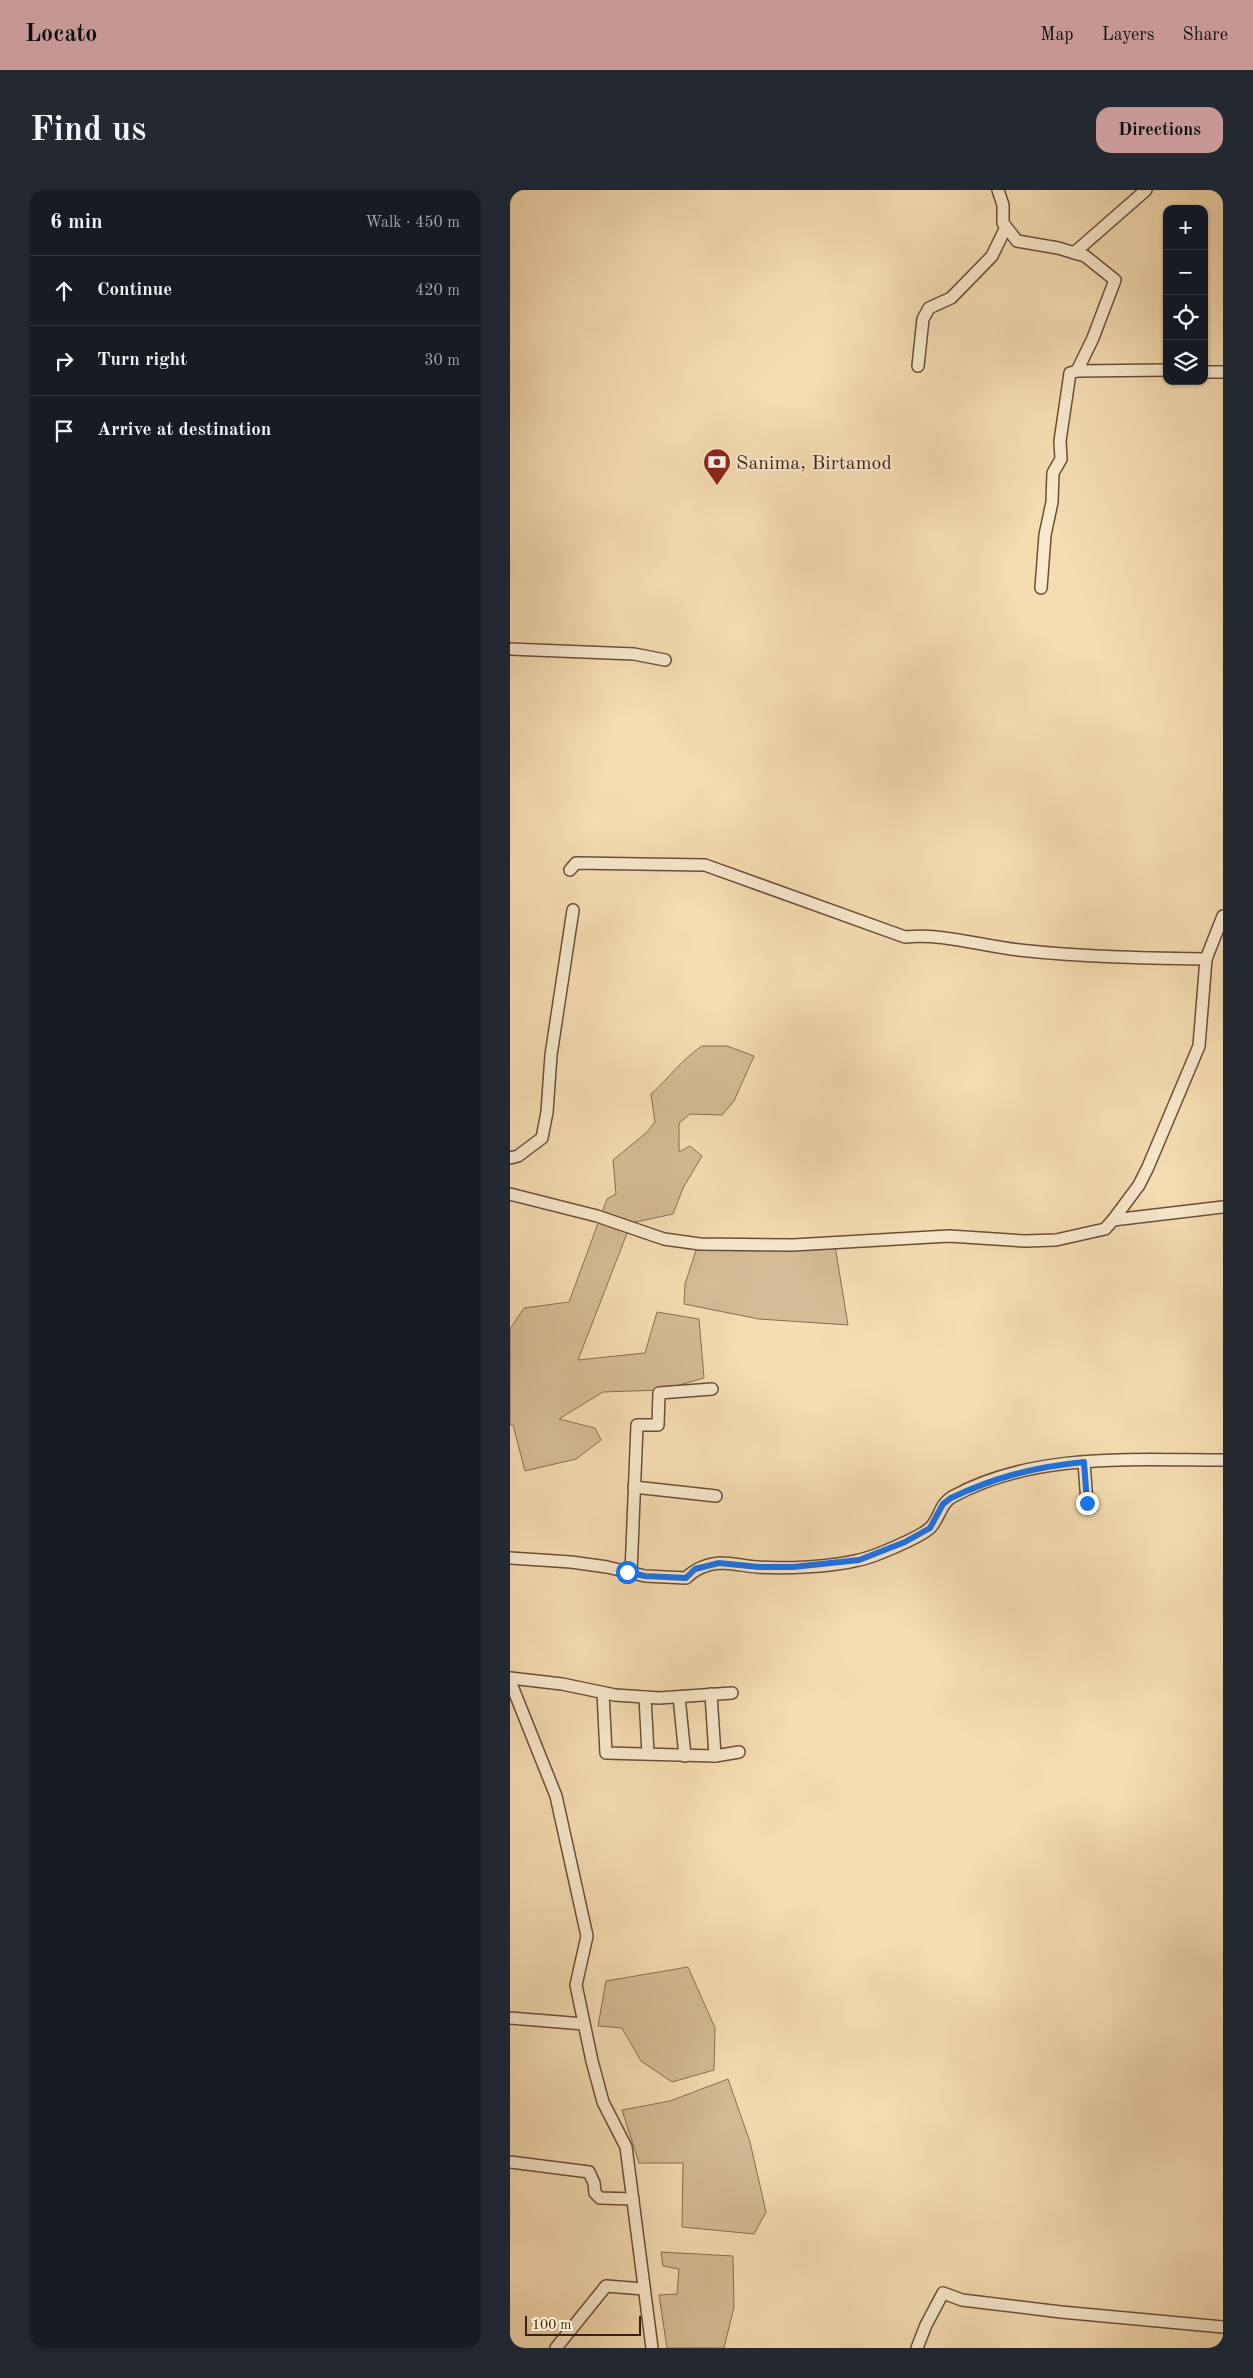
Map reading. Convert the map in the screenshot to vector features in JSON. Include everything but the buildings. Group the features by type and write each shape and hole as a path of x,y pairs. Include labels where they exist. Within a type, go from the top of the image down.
{"street":[{"path":"998,190 1003,205 1003,223 1017,241 1085,256 1115,280 1093,338 1077,371"},
{"path":"1074,253 1146,190"},
{"path":"918,366 923,319 930,308 951,298 992,256 1006,227"},
{"path":"1041,588 1045,535 1052,502 1053,473 1061,459 1060,441 1070,373 1077,371 1163,370"},
{"path":"1208,372 1223,372"},
{"path":"510,649 634,654 665,660"},
{"path":"570,870 576,863 705,865 905,937 924,935 1015,950 1073,956 1206,959"},
{"path":"510,1158 518,1156 542,1138 547,1112 551,1055 573,910"},
{"path":"510,1194 597,1216 664,1239 716,1244 793,1245 949,1236 1025,1241 1056,1240 1105,1229 1114,1220 1139,1185 1199,1046 1206,959 1223,916"},
{"path":"1114,1220 1223,1207"},
{"path":"631,1573 637,1425 658,1424 659,1392 712,1389"},
{"path":"510,1558 571,1562 645,1576 686,1578 695,1569 719,1563 776,1567 859,1560 905,1542 930,1528 943,1504 951,1498 975,1486 1014,1473 1108,1460 1223,1460"},
{"path":"1084,1462 1087,1503"},
{"path":"634,1488 716,1496"},
{"path":"652,2348 626,2147 603,2102 576,1985 588,1936 556,1796 510,1680 562,1684 603,1693 645,1697 679,1697 732,1693"},
{"path":"603,1693 606,1754 716,1756 739,1752"},
{"path":"711,1694 716,1756"},
{"path":"645,1697 648,1754"},
{"path":"679,1697 685,1756"},
{"path":"510,2018 584,2024"},
{"path":"510,2162 589,2172 594,2183 595,2193 600,2198 633,2199"},
{"path":"556,2348 606,2286 644,2289"},
{"path":"917,2348 926,2325 943,2293 962,2300 1061,2312 1223,2327"}],"shaded area":[{"path":"702,1046 727,1046 754,1056 734,1101 722,1115 690,1114 679,1123 679,1152 690,1146 702,1156 683,1188 673,1214 631,1223 578,1360 645,1353 657,1312 699,1319 704,1378 662,1390 603,1392 559,1419 595,1428 601,1440 576,1459 525,1471 513,1425 510,1425 510,1329 524,1308 569,1302 607,1199 616,1194 613,1160 646,1133 655,1122 651,1094 688,1057"},
{"path":"835,1246 848,1325 759,1319 684,1304 685,1284 697,1247"},
{"path":"688,1967 715,2028 714,2070 672,2082 641,2061 622,2028 598,2026 606,1981"},
{"path":"728,2079 750,2142 766,2212 754,2234 682,2227 683,2163 639,2163 622,2110 670,2101"},
{"path":"661,2252 733,2256 734,2307 724,2348 667,2348 659,2295 677,2294 679,2269 663,2266"}],"place":[{"name":"Sanima, Birtamod","path":"717,486"}],"route":[{"path":"627,1572 645,1576 686,1578 695,1569 719,1563 736,1566 793,1567 859,1560 905,1542 930,1528 943,1504 975,1486 1014,1473 1084,1462 1087,1503"}]}
